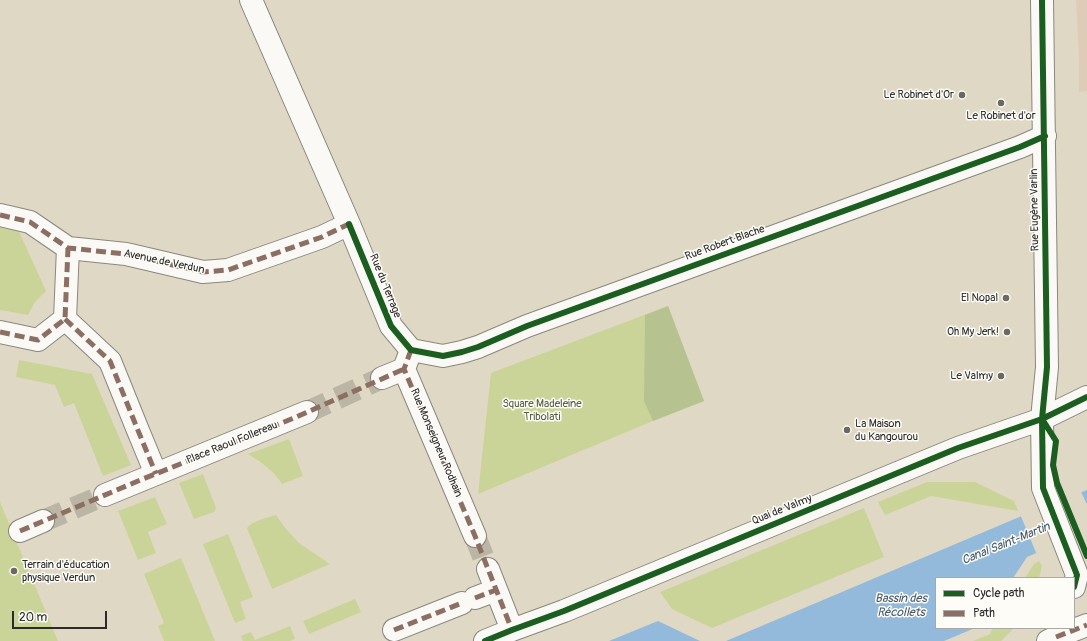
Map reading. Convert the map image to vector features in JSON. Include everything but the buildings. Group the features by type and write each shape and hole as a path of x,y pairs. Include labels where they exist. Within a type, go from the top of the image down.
{"street":[{"name":"Rue du Terrage","path":"251,0 349,224 390,326 407,360"},
{"name":"Rue Eugène Varlin","path":"1042,0 1047,367 1042,419 1044,488 1077,575 1075,583"},
{"name":"Rue Robert Blache","path":"407,360 443,356 478,347 527,326 1012,150 1045,136"},
{"name":"Avenue de Verdun","path":"0,215 30,222 68,248 126,254 203,272 228,270 322,237 349,224"},
{"path":"68,248 65,319 110,361 137,428 147,478"},
{"path":"0,332 38,340 65,319"},
{"path":"382,378 407,360"},
{"name":"Rue Monseigneur Rodhain","path":"407,360 476,536"},
{"name":"Quai de Valmy","path":"485,641 564,611 958,448 1042,419 1087,397"},
{"name":"Place Raoul Follereau","path":"105,495 307,412"},
{"path":"20,531 43,521"},
{"path":"488,569 512,630"},
{"path":"394,630 496,590"},
{"path":"1075,629 1087,624"},
{"path":"1054,637 1074,629"}],"shaded area":[{"path":"1076,0 1087,0 1087,91 1079,92 1079,58"}],"green space":[{"path":"0,223 17,227 46,291 35,302 28,315 0,310"},
{"name":"Square Madeleine Tribolati","path":"668,306 704,401 478,494 491,373"},
{"path":"668,306 704,401 653,421 644,401 645,315"},
{"path":"19,360 92,374 131,465 103,476 74,403 64,407 55,385 16,377"},
{"path":"289,439 303,476 282,484 267,467 248,454"},
{"path":"203,474 216,508 214,512 194,519 179,483"},
{"path":"927,482 975,482 1014,501 1018,511 931,496 885,515 878,502"},
{"path":"155,497 167,524 148,532 156,553 138,560 118,511"},
{"name":"Terrain d'éducation physique Verdun","path":"0,502 58,641 0,641"},
{"path":"864,508 884,557 712,628 672,609 660,592"},
{"path":"276,515 299,543 330,564 272,589 247,528 256,521"},
{"path":"228,534 253,597 240,602 246,619 235,623 203,544"},
{"path":"181,558 215,641 164,641 158,626 164,623 144,574"},
{"path":"1039,561 1042,566 1039,577 1026,577 1034,564"},
{"path":"355,599 361,612 309,634 303,621"},
{"path":"290,626 295,639 290,641 243,641 241,636 251,632 255,640"},
{"path":"992,629 1013,629 1001,641 973,641 990,634"}],"water":[{"name":"Bassin des Récollets","path":"1087,490 1087,531 1027,557 1014,577 935,577 935,629 973,629 944,641 726,641"},
{"path":"658,621 700,641 609,641"}],"pier":[{"path":"1080,490 1087,504 1087,533 1037,555 1020,514"}],"tunnel":[{"path":"307,412 382,378"},
{"path":"43,521 105,495"},
{"path":"475,536 488,569"}],"marked path":[{"path":"0,215 30,222 68,248 126,254 203,272 228,270 322,237 349,224"},
{"path":"0,332 38,340 65,319 68,248"},
{"path":"65,319 110,361 156,474"},
{"path":"411,350 404,369 475,536 512,630"},
{"path":"20,531 138,481 294,418 404,369"},
{"path":"475,598 496,590"},
{"path":"394,630 462,603"},
{"path":"1056,637 1087,625"}],"cycle path":[{"path":"1042,0 1047,367 1042,419 1043,488 1077,575 1075,583"},
{"path":"349,224 391,326 411,350 443,356 478,347 527,326 1020,147 1045,136"},
{"path":"485,641 564,611 958,448 1042,419 1087,397"},
{"path":"1042,419 1056,441 1053,465 1057,483 1087,556"}],"place":[{"name":"Le Robinet d'Or","path":"962,95"},
{"name":"Le Robinet d'or","path":"1001,103"},
{"name":"El Nopal","path":"1006,298"},
{"name":"Oh My Jerk!","path":"1007,332"},
{"name":"Le Valmy","path":"1001,376"},
{"name":"La Maison du Kangourou","path":"847,430"},
{"name":"Terrain d'éducation physique Verdun","path":"14,571"}],"water label":[{"name":"Canal Saint-Martin","path":"1006,544"}]}
